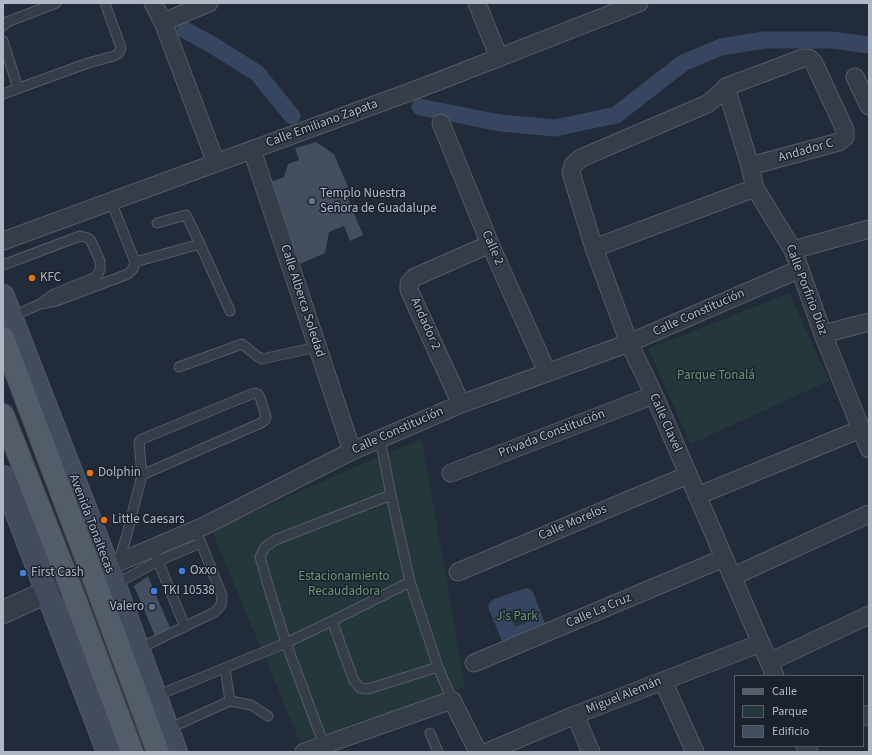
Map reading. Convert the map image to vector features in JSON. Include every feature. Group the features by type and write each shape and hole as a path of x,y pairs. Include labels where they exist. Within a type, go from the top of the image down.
{"main road":[{"name":"Avenida Tonaltecas","path":"3,296 138,648 176,752"},
{"name":"Avenida Tonaltecas","path":"3,338 108,572 158,752"},
{"path":"3,416 69,582 132,752"},
{"path":"3,477 108,752"}],"street":[{"path":"153,3 163,22 216,163"},
{"path":"163,22 209,3"},
{"path":"477,3 500,58"},
{"name":"Calle Emiliano Zapata","path":"3,242 500,58 639,3"},
{"name":"Andador C","path":"726,87 803,58 809,58 814,64 845,130 845,137 839,142 750,166"},
{"path":"856,76 869,106"},
{"name":"Calle Clavel","path":"726,87 707,104 581,158 573,165 570,173 594,248 629,343 654,395 772,669"},
{"name":"Calle Porfirio Díaz","path":"726,87 750,166 755,188 793,250 823,334 869,449"},
{"name":"Calle 2","path":"441,123 490,244 547,372"},
{"name":"Calle Alberca Soledad","path":"252,150 352,451"},
{"path":"594,248 755,188"},
{"path":"793,250 869,229"},
{"name":"Andador 2","path":"460,404 409,290 409,283 415,277 490,244"},
{"name":"Calle Constitución","path":"3,612 69,582 108,572 156,555 198,536 352,451 460,404 629,343 800,268"},
{"path":"823,334 869,322"},
{"name":"Privada Constitución","path":"451,473 654,395"},
{"path":"697,496 862,429"},
{"name":"Calle Morelos","path":"458,572 688,475"},
{"path":"732,577 869,514"},
{"name":"Calle La Cruz","path":"474,663 724,558"},
{"path":"772,669 869,615"},
{"name":"Miguel Alemán","path":"487,752 663,681 761,644"},
{"path":"663,681 695,752"},
{"path":"304,752 452,700 478,752"},
{"path":"575,716 591,752"}],"lane":[{"path":"3,26 7,22 56,3"},
{"path":"3,94 119,53 121,48 105,3"},
{"path":"3,41 18,88"},
{"path":"40,304 56,301 128,274 133,269 135,262 111,201"},
{"path":"157,222 186,215 230,311"},
{"path":"3,265 80,236 88,238 91,241 100,261 100,270 96,277 54,294 40,304 11,317"},
{"path":"135,262 200,244"},
{"path":"179,367 242,344 257,356 262,358 317,347"},
{"path":"108,572 126,538 142,475 139,442 142,439 254,393 258,394 266,417 261,423 142,475"},
{"path":"380,439 410,582 438,667 452,700"},
{"path":"324,745 286,643 260,557 265,547 275,540 391,495"},
{"path":"138,648 215,612 221,605 222,596 198,536"},
{"path":"108,572 156,555 184,627"},
{"path":"156,696 286,643 332,622 410,582"},
{"path":"332,622 354,681 360,688 368,689 438,667"},
{"path":"225,668 230,701"},
{"path":"168,729 230,701 250,705 268,716"},
{"path":"430,733 438,752"}],"green space":[{"name":"Parque Tonalá","path":"789,293 829,381 691,444 648,349"},
{"name":"Estacionamiento Recaudadora","path":"422,439 465,687 300,742 212,531 366,462"},
{"name":"J's Park","path":"526,597 537,627 510,638 497,607"}],"building":[{"name":"Templo Nuestra Señora de Guadalupe","path":"316,142 334,154 348,187 344,189 363,235 350,241 344,226 329,232 325,253 300,264 275,206 277,196 271,182 284,177 288,164 299,160 295,148"},
{"name":"Valero","path":"148,576 170,628 156,638 134,586"}],"waterway":[{"path":"185,30 257,73 292,116"},
{"path":"420,107 500,123 555,128 616,115 683,63 721,47 764,40 832,40 869,45"},
{"path":"526,597 537,627 510,638 497,607 526,597"}],"place":[{"name":"Templo Nuestra Señora de Guadalupe","path":"312,201"},
{"name":"KFC","path":"32,278"},
{"name":"Dolphin","path":"90,473"},
{"name":"Little Caesars","path":"104,520"},
{"name":"Oxxo","path":"182,571"},
{"name":"First Cash","path":"23,573"},
{"name":"TKI 10538","path":"154,591"},
{"name":"Valero","path":"152,607"}]}
